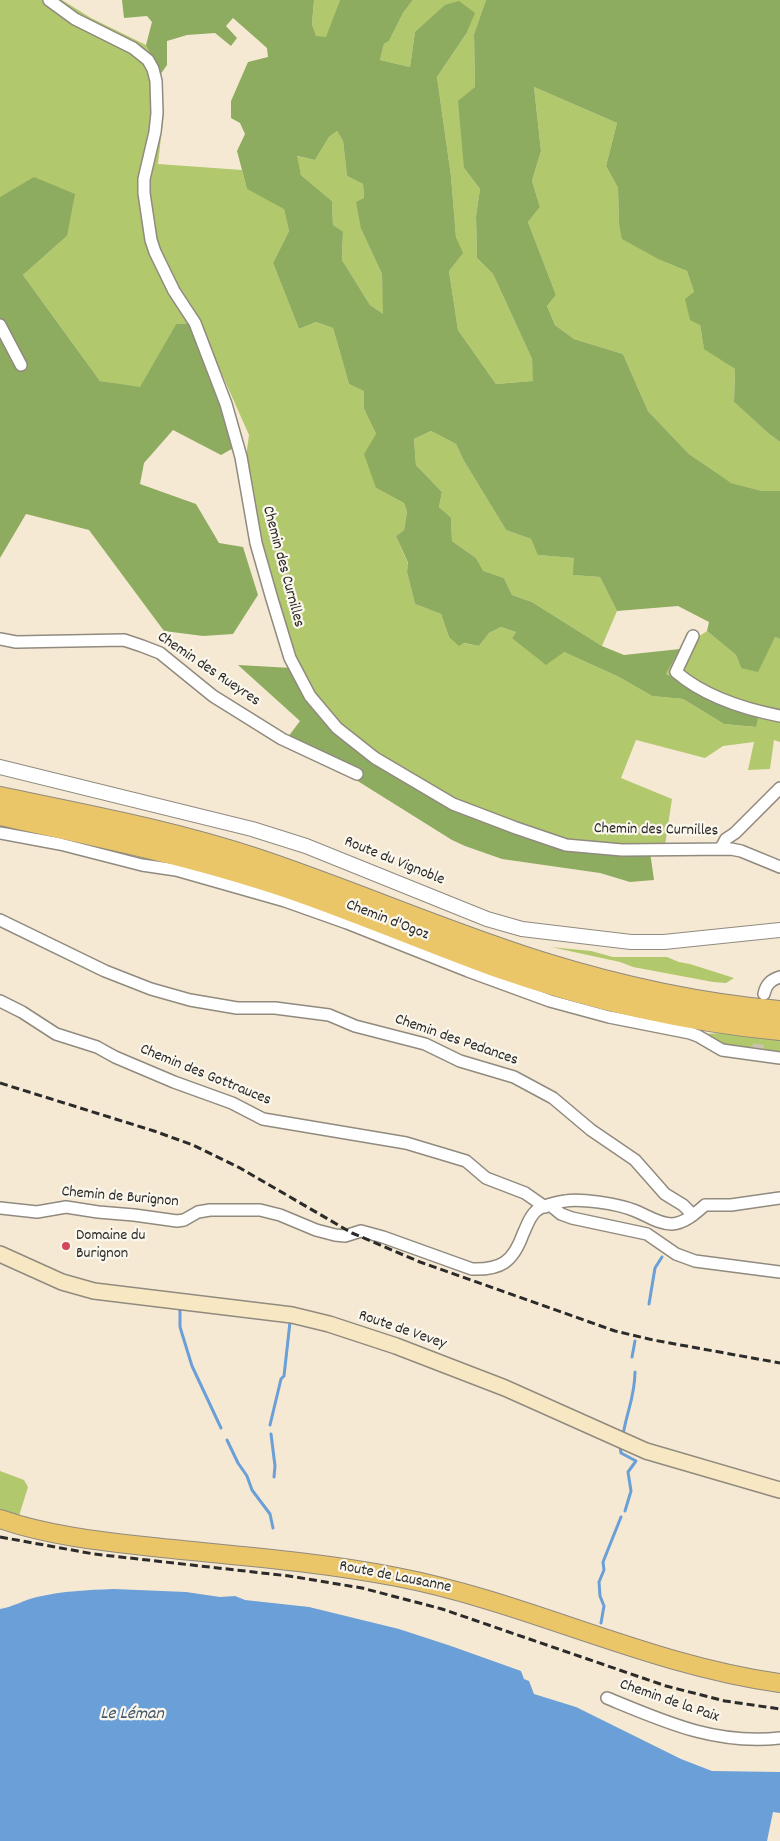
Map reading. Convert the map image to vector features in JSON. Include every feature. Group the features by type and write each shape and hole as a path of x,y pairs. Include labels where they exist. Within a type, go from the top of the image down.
{"highway":[{"path":"0,797 173,835 255,858 474,939 567,970 644,989 730,1006 780,1011"},
{"path":"0,815 123,841 185,857 288,888 497,967 566,988 638,1007 715,1022 780,1030"}],"main road":[{"name":"Route de Vevey","path":"0,1254 62,1282 94,1291 292,1315 329,1324 396,1346 488,1381 646,1451 780,1490"},
{"name":"Route de Lausanne","path":"0,1519 40,1530 104,1541 308,1563 419,1581 493,1601 653,1654 718,1671 780,1683"}],"street":[{"name":"Chemin des Curnilles","path":"49,0 75,19 133,48 148,60 153,69 156,81 156,132 144,179 144,193 151,240 174,291 194,323 226,404 241,457 256,543 290,658 310,696 337,728 375,758 453,804 516,828 566,845 585,847 622,850 720,848 741,851 780,867"},
{"path":"0,324 21,365"},
{"path":"693,636 676,672 686,681 724,699 754,710 780,716"},
{"name":"Chemin des Rueyres","path":"0,639 16,642 124,640 142,646 160,653 213,696 276,735 357,774"},
{"name":"Route du Vignoble","path":"0,767 252,829 297,843 364,868 487,919 522,930 595,939 656,942 780,930"},
{"path":"720,848 726,839 780,788"},
{"name":"Chemin d'Ogoz","path":"0,833 60,844 142,865 176,870 285,901 348,923 468,971 550,1001 609,1017 690,1033 722,1050 736,1054 757,1054 767,1058 780,1058"},
{"name":"Chemin des Pedances","path":"0,920 105,971 150,989 190,1000 237,1008 275,1008 329,1015 355,1026 425,1044 460,1061 514,1077 553,1098 591,1130 635,1160 665,1194 683,1204 693,1215"},
{"path":"764,994 771,981 780,977"},
{"name":"Chemin des Gottrauces","path":"0,1001 22,1012 56,1034 97,1047 115,1057 174,1082 232,1103 264,1119 406,1143 466,1161 486,1178 525,1193 561,1214 647,1234 684,1258 780,1272"},
{"path":"547,1206 565,1200 614,1204 662,1222 673,1224 693,1215 705,1205 780,1198"},
{"name":"Chemin de Burignon","path":"0,1208 37,1212 66,1207 177,1221 184,1220 198,1212 210,1210 260,1210 280,1215 316,1230 345,1236 361,1232 382,1237 472,1269 484,1269 504,1264 512,1257 518,1249 529,1221 537,1210 547,1206"},
{"name":"Chemin de la Paix","path":"607,1698 648,1715 694,1731 719,1737 746,1740 780,1738"}],"green space":[{"path":"0,0 62,0 91,18 146,45 160,75 164,111 158,164 242,170 247,189 284,208 289,231 273,263 299,329 316,322 333,328 349,384 365,391 364,409 376,434 376,488 404,503 407,512 404,530 396,536 408,564 407,572 415,604 441,614 449,637 463,643 479,646 489,633 501,627 516,632 512,638 564,652 619,677 652,696 683,699 724,724 755,727 759,714 712,697 666,674 680,649 707,631 736,655 741,668 775,637 780,639 780,742 774,740 770,769 748,770 754,742 723,746 705,758 636,740 621,778 672,799 664,852 564,849 434,800 345,738 292,668 253,545 241,494 249,435 221,372 195,323 176,324 140,388 100,381 23,275 67,236 0,197"},
{"path":"122,0 314,0 312,24 316,36 326,37 340,0 413,0 403,13 389,41 384,44 380,60 410,67 415,32 445,5 459,1 475,13 466,34 437,77 451,176 456,237 463,253 449,271 458,330 496,384 533,381 532,359 493,274 477,258 476,216 480,189 464,168 458,101 475,87 474,34 486,0 780,0 780,442 734,402 735,369 704,349 700,325 690,320 685,299 694,292 687,271 660,260 622,239 619,223 618,188 606,166 617,123 534,87 541,151 532,181 540,207 528,222 556,295 547,306 555,325 574,339 623,354 648,411 689,454 731,483 762,491 780,491 780,639 775,637 758,672 741,668 736,655 707,631 709,622 678,606 617,611 600,577 573,575 574,558 538,555 531,539 506,530 464,461 456,444 431,431 414,439 416,465 442,492 439,507 451,518 452,541 476,558 483,571 504,578 512,595 532,602 602,646 624,655 680,649 666,674 712,697 759,713 756,727 724,724 683,699 652,696 619,677 564,652 546,665 512,638 516,632 501,627 489,633 479,646 464,643 459,646 449,637 441,614 415,604 407,572 408,563 396,536 404,530 407,512 404,503 376,488 364,454 376,434 364,409 364,391 349,384 333,328 316,322 299,329 273,263 289,231 284,209 247,189 237,151 245,134 240,123 231,118 231,101 248,62 268,57 267,48 233,18 226,26 237,38 231,46 215,33 187,35 167,41 167,65 160,75 146,45 152,22 147,16 124,18","holes":["337,131 343,141 347,176 363,184 364,198 356,202 361,229 382,274 383,314 370,305 342,260 343,232 333,225 332,201 301,175 297,156 315,160 329,137"]},
{"path":"314,0 340,0 327,37 316,37 312,24"},
{"path":"413,0 486,0 474,34 475,87 464,168 480,189 476,216 477,258 493,274 532,359 534,381 496,384 458,330 449,271 462,253 456,237 451,176 437,77 466,34 415,32 410,67 380,60 384,44 389,41 403,13"},
{"path":"534,87 617,123 606,166 618,188 619,223 660,260 687,271 694,292 704,348 735,369 734,402 780,442 780,491 762,491 730,483 689,454 648,411 623,354 574,339 555,325 547,306 556,295 528,222 540,207 532,181 541,151"},
{"path":"337,131 343,141 347,176 363,184 364,198 361,229 382,274 384,315 370,305 342,260 343,233 333,225 332,201 301,175 296,156 315,160 329,137"},
{"path":"34,177 75,194 67,236 23,275 100,381 140,387 176,324 195,323 237,446 221,455 173,430 144,463 140,484 196,504 219,543 243,547 258,595 233,634 203,636 164,631 89,530 26,514 0,558 0,197"},
{"path":"431,431 456,444 464,461 506,530 531,539 539,555 575,558 574,575 600,577 617,611 602,646 532,602 512,595 504,578 482,571 476,558 452,541 451,519 439,507 442,492 416,465 414,439"},
{"path":"238,665 292,668 345,738 434,800 564,849 650,852 654,880 630,882 600,873 502,859 452,840 356,780 282,745 300,721"},
{"path":"551,947 591,951 613,957 667,957 734,978 726,983 713,982 633,967 620,962"},
{"path":"726,1033 780,1038 780,1056 734,1050 700,1034"},
{"path":"0,1471 24,1480 28,1487 18,1519 0,1511"}],"water":[{"name":"Le Léman","path":"114,1589 186,1592 220,1597 235,1596 245,1600 309,1607 399,1629 451,1646 521,1671 524,1679 529,1681 534,1694 576,1707 681,1759 712,1771 780,1772 780,1813 773,1812 767,1841 0,1841 0,1609 47,1595"}],"waterway":[{"path":"649,1304 655,1268 662,1257"},
{"path":"180,1310 180,1327 192,1366 221,1428"},
{"path":"270,1425 281,1379 284,1376 290,1322"},
{"path":"632,1357 635,1341"},
{"path":"623,1435 635,1381 635,1372"},
{"path":"271,1434 275,1466 274,1477"},
{"path":"227,1440 238,1463 247,1476 252,1490 270,1514 273,1528"},
{"path":"620,1446 621,1453 636,1461 628,1472 631,1491 625,1511"},
{"path":"601,1623 604,1606 600,1596 599,1582 604,1570 603,1562 621,1517"}],"tunnel":[{"path":"757,1055 761,1023"}],"railway":[{"path":"0,1083 193,1145 240,1168 352,1233 420,1262 615,1331 653,1340 780,1363"},
{"path":"0,1537 94,1554 289,1576 362,1588 442,1609 666,1686 725,1701 780,1709"}],"place":[{"name":"Domaine du Burignon","path":"66,1246"}]}
